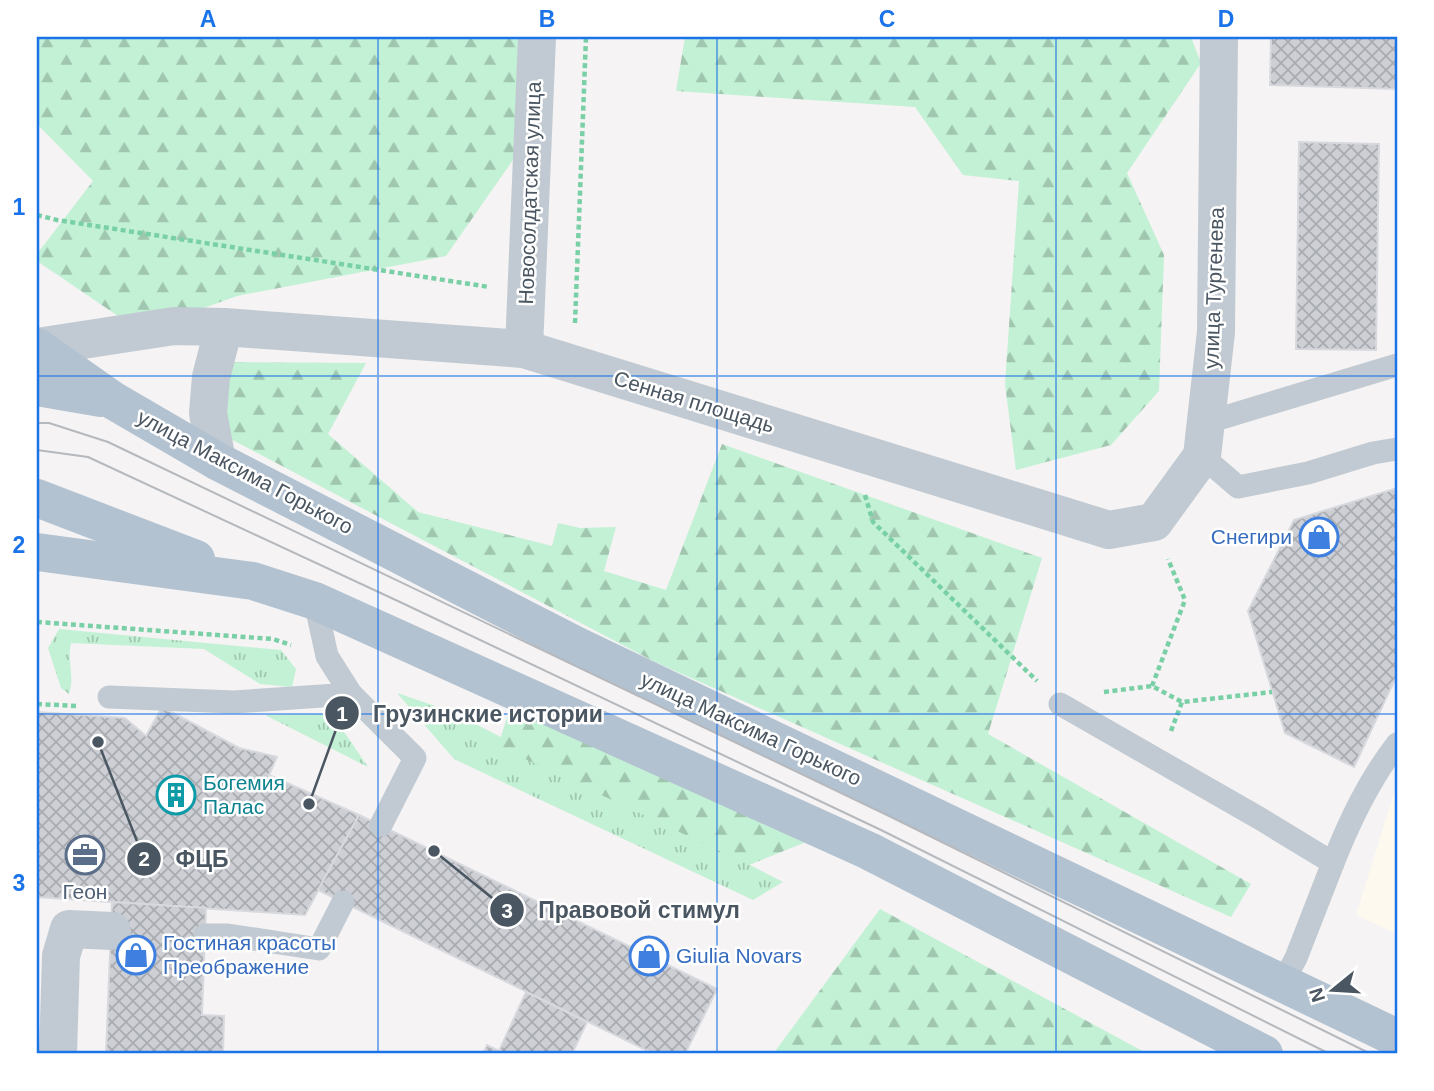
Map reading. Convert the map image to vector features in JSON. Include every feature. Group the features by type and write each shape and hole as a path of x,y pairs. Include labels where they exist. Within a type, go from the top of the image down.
{"main road":[{"name":"улица Максима Горького","path":"37,347 114,401 217,461 577,646 1397,1038"},
{"name":"улица Максима Горького","path":"37,387 114,401"},
{"path":"37,498 253,581 315,601 869,851 1264,1054"},
{"path":"37,552 253,581"}],"street":[{"name":"Новосолдатская улица","path":"524,349 537,37"},
{"name":"улица Тургенева","path":"1154,522 1204,440 1216,332 1219,37"},
{"name":"Сенная площадь","path":"37,347 174,326 224,327 524,349 1109,530 1154,522"},
{"path":"217,461 208,413 211,377 224,327"},
{"path":"58,1054 49,956 69,929 112,931"}],"lane":[{"path":"1397,365 1204,440 1238,487 1308,473 1373,453 1397,449"},
{"path":"315,601 327,656 351,694 415,758 381,825"},
{"path":"109,696 234,702 351,694"},
{"path":"1060,704 1333,863"},
{"path":"1283,982 1296,958 1348,825 1377,771 1397,744"},
{"path":"205,935 228,935 319,949 343,902"}],"path":[{"path":"573,365 586,37"},
{"path":"37,215 576,302"},
{"path":"852,451 873,522 1060,704"},
{"path":"1152,686 1185,600"},
{"path":"37,622 273,639 327,656"},
{"path":"1081,716 1094,694 1152,686 1182,702 1272,692"},
{"path":"37,704 57,705"}],"shaded area":[{"path":"1397,783 1397,934 1356,915"}],"green space":[{"path":"37,37 520,37 515,157 446,256 237,296 140,331 37,261 37,254 93,181 37,124"},
{"path":"685,37 1191,37 1201,63 1127,173 1164,255 1159,391 1111,445 1016,470 1005,384 1019,181 963,175 915,107 676,91"},
{"path":"224,362 366,363 328,434 418,512 552,546 558,523 580,528 616,527 604,571 666,590 722,444 1042,558 988,734 1251,884 1231,917 655,662 202,424"},
{"path":"59,629 281,650 296,669 292,687 260,684 204,649 71,643 69,694 61,688 48,648"},
{"path":"397,693 450,711 783,882 753,900 454,759"},
{"path":"512,702 806,842 749,865 498,746"},
{"path":"332,714 368,767 265,715"},
{"path":"880,909 1148,1054 773,1054"}],"building":[{"path":"1271,37 1397,37 1397,89 1270,85"},
{"path":"1299,142 1379,144 1376,350 1296,349"},
{"path":"1397,488 1397,675 1354,767 1285,733 1248,611 1294,520"},
{"name":"Богемия Палас","path":"162,707 239,748 277,757 269,775 359,815 305,915 37,897 37,712 125,718 146,736"},
{"path":"359,815 717,989 685,1054 654,1054 318,890"},
{"path":"112,902 206,908 202,1015 224,1016 223,1054 106,1054"},
{"path":"526,992 587,1022 572,1054 483,1054 487,1045 499,1051"}],"tram line":[{"path":"37,423 49,423 108,442 887,815 1371,1054"},
{"path":"37,450 88,457 400,602 881,830 1330,1054"}],"place":[{"name":"Снегири","path":"1319,537"},
{"name":"ФЦБ","path":"98,742"},
{"name":"Богемия Палас","path":"176,795"},
{"name":"Грузинские истории","path":"309,804"},
{"name":"Правовой стимул","path":"434,851"},
{"name":"Геон","path":"85,855"},
{"name":"Гостиная красоты Преображение","path":"136,955"},
{"name":"Giulia Novars","path":"649,956"}]}
